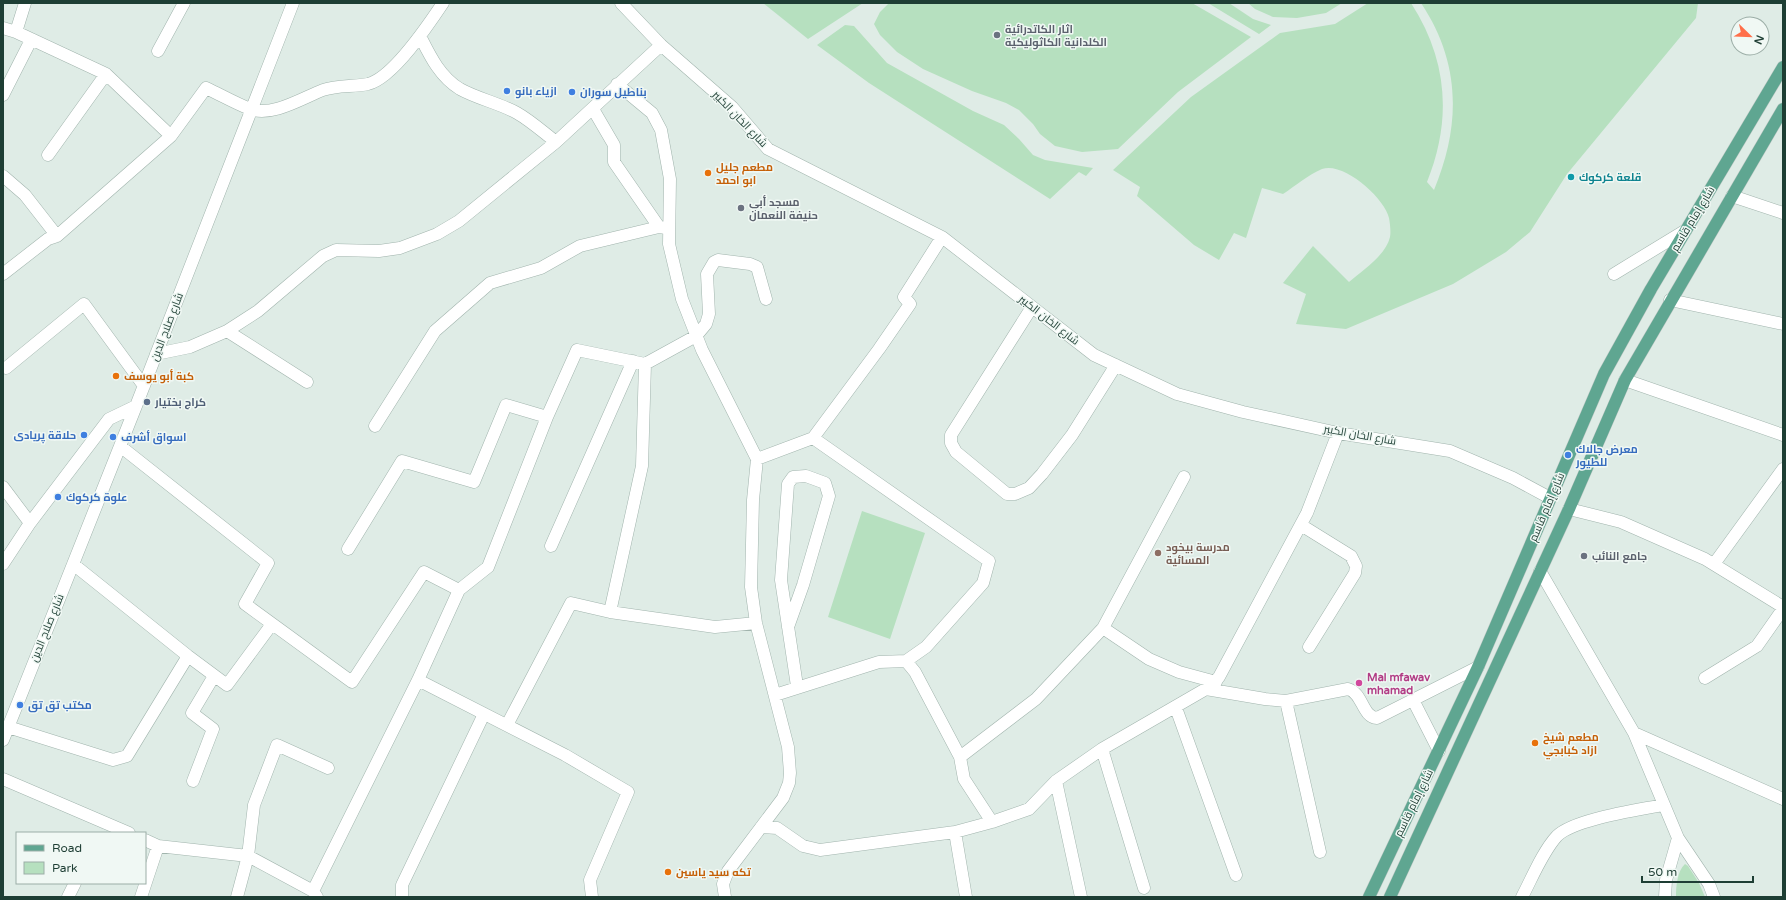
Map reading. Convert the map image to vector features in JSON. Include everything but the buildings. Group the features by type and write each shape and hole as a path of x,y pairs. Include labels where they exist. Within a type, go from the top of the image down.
{"main road":[{"name":"شارع إمام قاسم","path":"1369,897 1478,667 1604,374 1686,230 1783,67"},
{"name":"شارع إمام قاسم","path":"1390,897 1569,509 1625,380 1670,300 1783,109"}],"street":[{"path":"16,32 25,3"},
{"path":"158,51 184,3"},
{"name":"شارع صلاح الدين","path":"3,740 144,386 293,3"},
{"path":"3,274 48,239 57,236 171,136 206,88 252,109 266,110 281,107 324,90 369,84 382,77 420,36 443,3"},
{"name":"شارع الخان الكبير","path":"621,3 661,44 732,107 768,149 942,237 1094,355 1177,394 1243,412 1338,433 1450,451 1513,478 1550,498"},
{"path":"3,28 16,32 106,74 171,136"},
{"path":"420,36 430,57 448,80 461,89 517,113 537,126 556,142"},
{"path":"3,95 31,40"},
{"path":"156,354 190,347 228,331 264,306 323,256 336,250 379,251 400,248 437,234 459,221 556,142 661,44"},
{"path":"48,155 106,74"},
{"path":"617,84 652,113 661,130 670,179 665,228"},
{"path":"593,109 614,145 614,162 665,228 684,306 696,336 757,459 751,552 751,587 756,623 788,747 790,773 789,783 783,798 728,870 723,884 725,897"},
{"path":"3,176 25,195 57,236"},
{"path":"1732,196 1783,213"},
{"path":"375,426 435,331 490,283 541,268 580,246 665,228"},
{"path":"1614,274 1686,230"},
{"path":"757,459 813,438 880,349 910,304 904,298 942,237"},
{"path":"146,840 158,846 248,856 315,894 418,680 459,590 488,567 547,417 577,350 639,362 696,336 706,324 709,314 707,274 714,262 718,260 757,267 766,299"},
{"path":"1670,300 1783,324"},
{"path":"6,368 84,304 144,386"},
{"path":"1032,307 951,435 951,443 956,452 1007,494 1015,494 1029,488 1042,474 1072,435 1116,365"},
{"path":"228,331 307,382"},
{"path":"551,546 639,362"},
{"path":"610,612 642,466 639,362"},
{"path":"1625,380 1783,435"},
{"path":"348,549 402,461 474,482 506,405 547,417"},
{"path":"3,564 30,523 110,419 136,406"},
{"path":"761,827 778,828 803,846 814,850 955,832 992,822 1029,809 1056,782 1102,749 1176,708 1211,685 1301,525 1315,495 1338,433"},
{"path":"775,695 797,686 879,662 906,661 926,647 984,583 989,561 813,438"},
{"path":"120,446 268,563 244,604 352,682 424,572 459,590"},
{"path":"1714,564 1783,469"},
{"path":"788,627 803,585 829,496 825,483 806,476 793,477 788,484 781,580 788,627 797,686"},
{"path":"960,757 1036,699 1103,628 1184,477"},
{"path":"3,487 30,523"},
{"path":"1569,509 1621,522 1714,564 1783,608 1757,646 1705,678"},
{"path":"1301,525 1351,556 1356,566 1355,573 1309,647"},
{"path":"73,564 188,656 227,685 272,624"},
{"path":"1540,571 1634,733 1678,838 1709,884 1714,897"},
{"path":"506,725 571,604 610,612 715,627 756,623"},
{"path":"1103,628 1149,660 1211,685 1265,699 1286,701 1348,689 1356,693 1370,716 1377,718 1478,667"},
{"path":"8,726 113,760 127,756 188,656"},
{"path":"906,661 915,672 960,757 964,779 992,822"},
{"path":"193,781 213,729 192,713 214,676"},
{"path":"418,680 565,755 628,792 590,880 592,897"},
{"path":"1413,700 1439,751"},
{"path":"1286,701 1320,852"},
{"path":"1176,708 1236,875"},
{"path":"402,897 402,885 484,714"},
{"path":"1634,733 1783,799"},
{"path":"237,897 248,856 254,805 277,745 328,768"},
{"path":"1102,749 1144,888"},
{"path":"3,779 104,828 124,832"},
{"path":"1056,782 1081,897"},
{"path":"1522,897 1550,844 1558,835 1567,829 1583,823 1663,805"},
{"path":"955,832 966,897"},
{"path":"1665,897 1666,880 1678,838"},
{"path":"146,882 158,846"},
{"path":"68,897 74,884"},
{"path":"141,897 145,884"}],"green space":[{"path":"763,3 863,3 808,39"},
{"path":"889,3 1192,3 1251,37 1178,92 1118,149 1082,152 1055,146 1040,134 1033,124 1019,110 1006,103 972,91 923,69 897,52 880,35 874,24 880,12"},
{"path":"1208,3 1229,3 1253,19 1271,25 1259,34"},
{"path":"1248,3 1342,3 1326,13 1297,18 1273,17 1255,9"},
{"path":"1368,3 1411,3 1433,46 1439,68 1443,113 1435,159 1427,182 1434,190 1443,166 1449,142 1453,95 1450,71 1444,48 1421,3 1698,3 1696,18 1567,174 1530,232 1506,252 1453,284 1346,329 1296,324 1306,294 1283,283 1313,246 1349,282 1373,262 1388,244 1390,228 1386,210 1372,192 1362,183 1341,170 1331,168 1317,171 1283,194 1262,188 1246,238 1234,233 1219,260 1194,245 1137,196 1140,187 1113,170 1191,97 1280,33 1335,24"},
{"path":"845,25 854,26 887,63 973,111 1004,125 1033,155 1045,160 1093,168 1086,176 1079,172 1050,199 869,83 817,45"},
{"path":"862,511 925,533 890,639 828,617"},
{"path":"1685,864 1688,866 1699,883 1705,897 1676,897 1680,871"}],"place":[{"name":"اثار الكاتدرائية الكلدانية الكاثوليكية","path":"997,35"},
{"name":"ازياء بانو","path":"507,91"},
{"name":"بناطيل سوران","path":"572,92"},
{"name":"مطعم جليل ابو احمد","path":"708,173"},
{"name":"قلعة كركوك","path":"1571,177"},
{"name":"مسجد أبي حنيفة النعمان","path":"741,208"},
{"name":"كبة أبو يوسف","path":"116,376"},
{"name":"كراج بختيار","path":"147,402"},
{"name":"حلاقة پریادی","path":"84,435"},
{"name":"اسواق أشرف","path":"113,437"},
{"name":"معرض جالاك للطيور","path":"1568,455"},
{"name":"علوة كركوك","path":"58,497"},
{"name":"مدرسة بيخود المسائية","path":"1158,553"},
{"name":"جامع النائب","path":"1584,556"},
{"name":"Mal mfawav mhamad","path":"1359,683"},
{"name":"مکتب تق تق","path":"20,705"},
{"name":"مطعم شيخ ازاد كبابجي","path":"1535,743"},
{"name":"تكه سيد ياسين","path":"668,872"}]}
